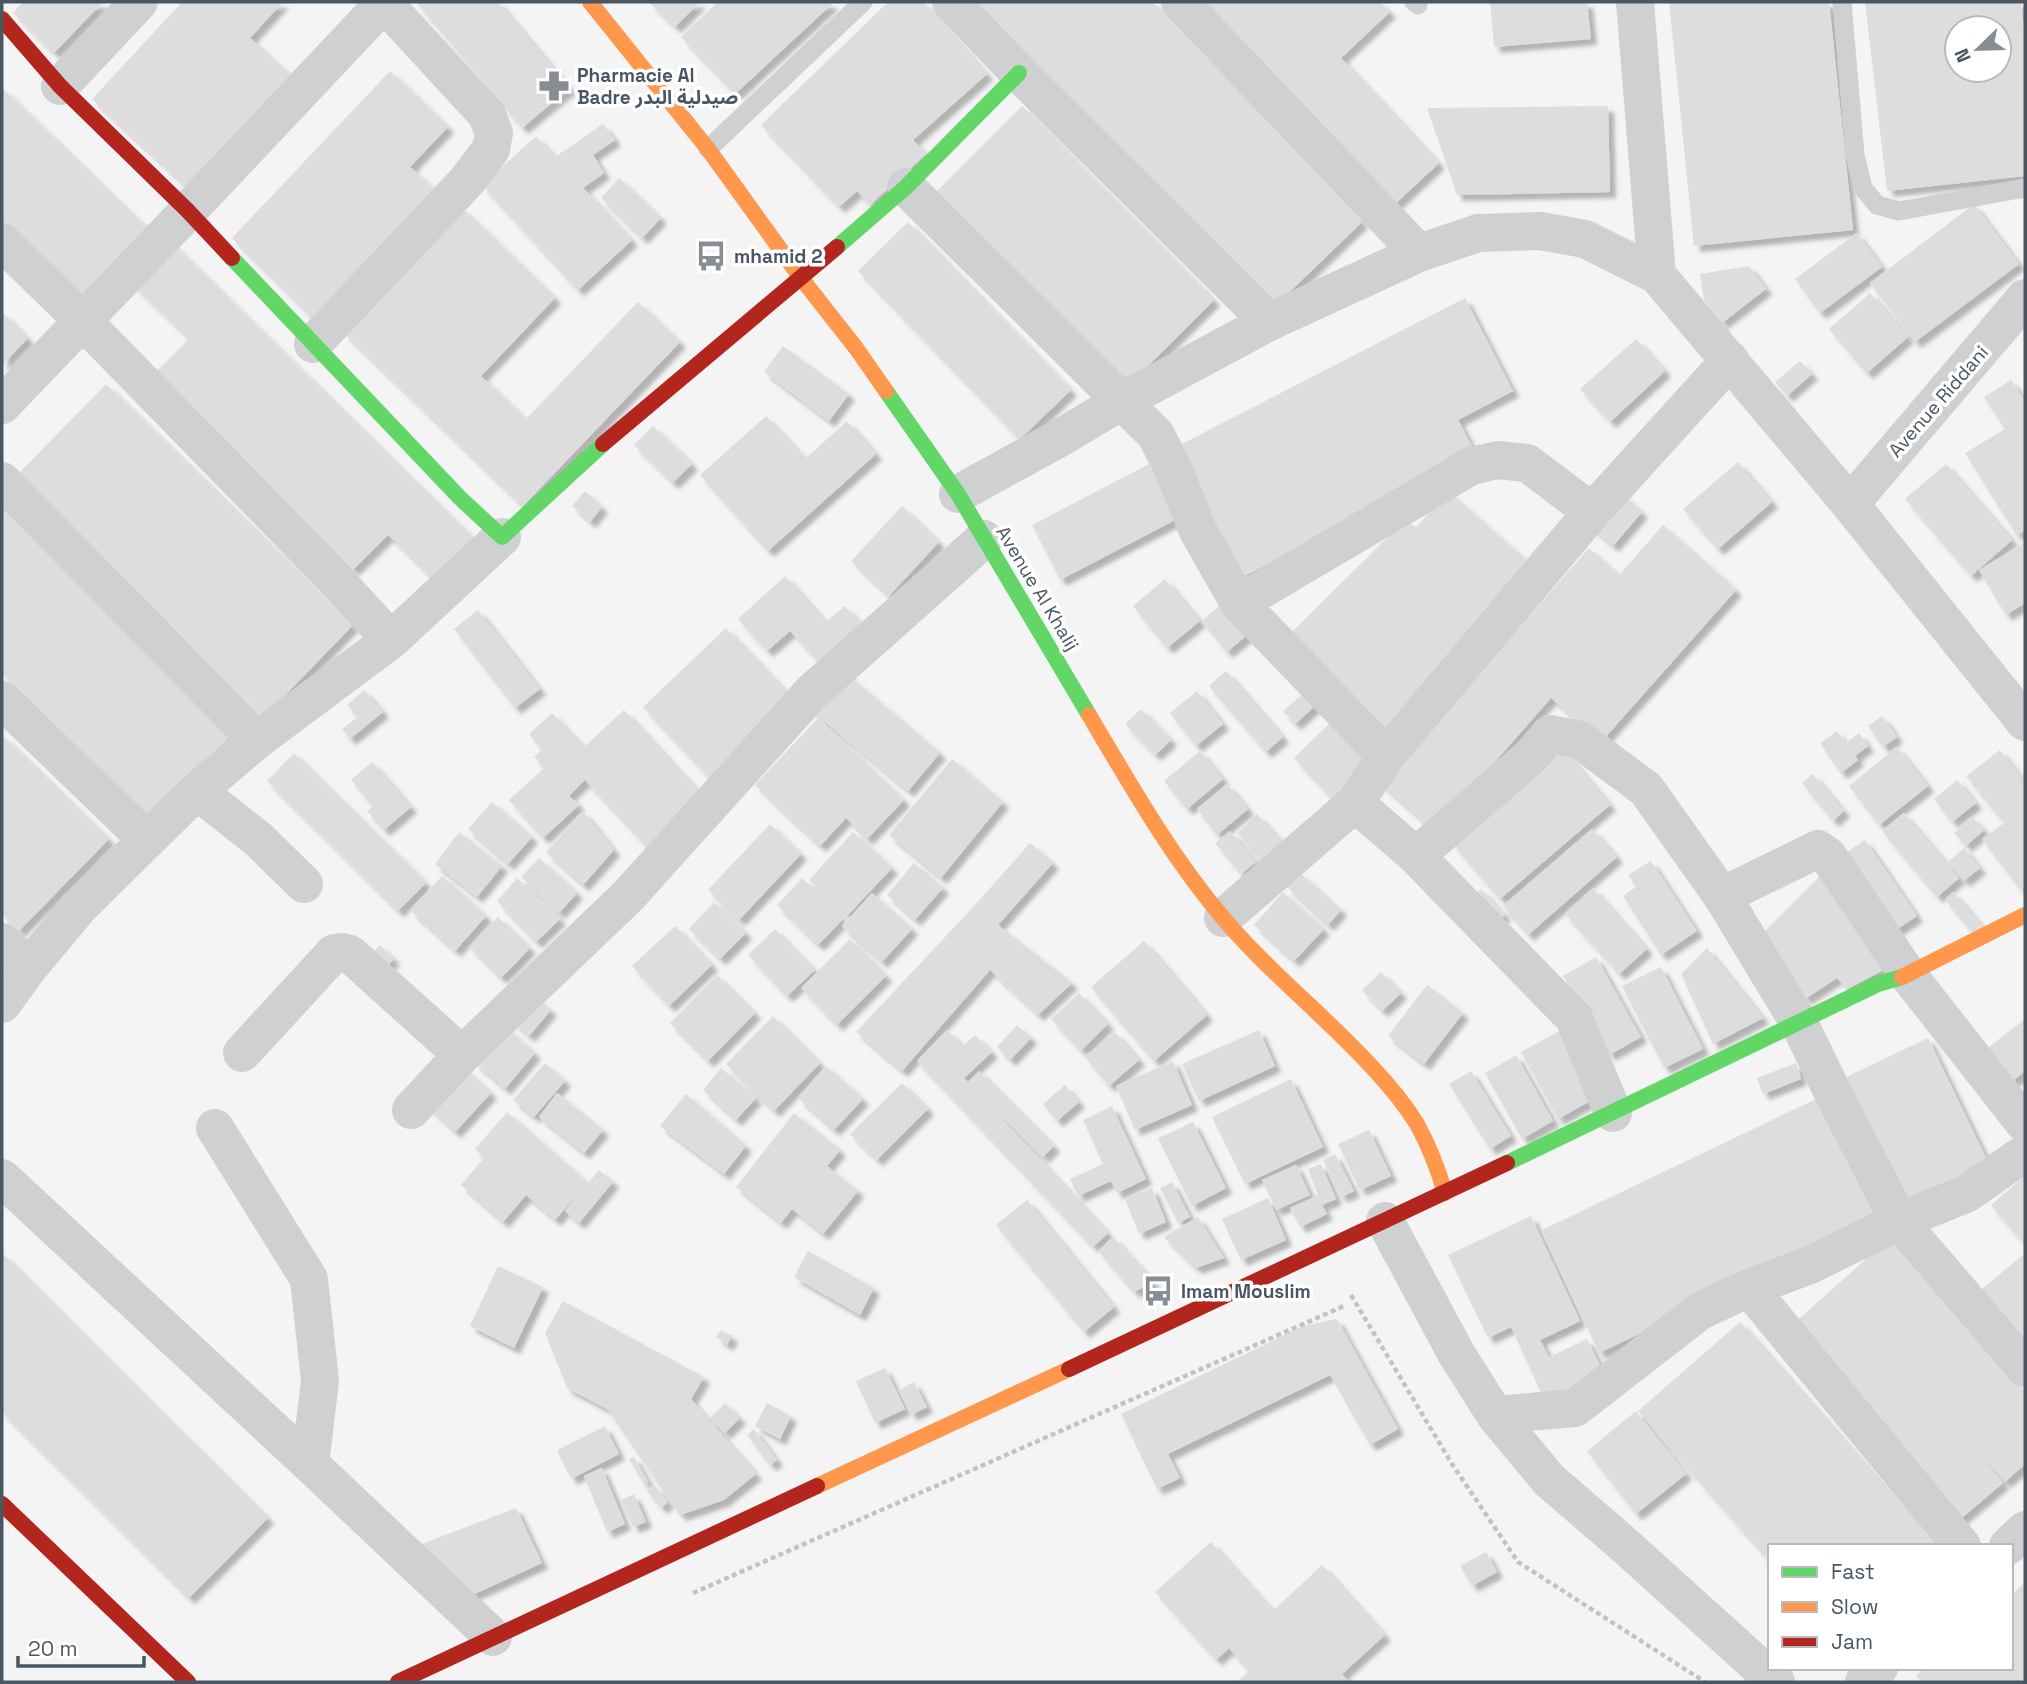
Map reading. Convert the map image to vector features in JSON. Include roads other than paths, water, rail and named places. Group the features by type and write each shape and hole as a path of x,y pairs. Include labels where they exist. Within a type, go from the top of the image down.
{"street":[{"path":"60,86 139,2"},
{"path":"2,405 384,2 487,115 494,133 491,149 467,181 313,344"},
{"name":"Avenue Al Khalij","path":"590,2 708,149 801,278 856,348 958,494 1174,854 1223,918 1269,967 1349,1042 1394,1091 1422,1135 1446,1193"},
{"path":"951,2 1269,322"},
{"path":"1180,2 1419,253"},
{"path":"1635,2 1657,275"},
{"path":"2,19 60,86 188,211 460,498 502,537"},
{"path":"2,1004 15,955 79,907 197,791 257,740 391,640 606,441 906,187 1019,73"},
{"path":"906,187 1156,435 1198,531 1239,603 1386,756"},
{"path":"958,494 1269,322 1419,253 1478,233 1540,231 1585,239 1657,275 1850,504 2025,722"},
{"path":"2,242 82,320 391,640"},
{"name":"Avenue Riddani","path":"1850,504 2025,298"},
{"path":"1223,918 1355,803 1386,756 1592,512 1730,360"},
{"path":"1239,603 1471,466 1498,460 1527,463 1592,512"},
{"path":"2,481 257,740"},
{"path":"411,1110 462,1055 628,896 812,692 984,539"},
{"path":"2,700 148,840"},
{"path":"1416,856 1532,755 1550,734 1580,740 1646,789 1721,896 1799,1023 1838,1105 1899,1220 2025,1368"},
{"path":"197,791 258,839 304,884"},
{"path":"1355,803 1416,856 1574,1018 1614,1113"},
{"path":"1721,896 1818,849 1828,856 1908,975 2025,1124"},
{"path":"398,1682 1446,1193 1878,984 1908,975 2025,915"},
{"path":"242,1053 319,968 334,953 342,952 350,954 462,1055"},
{"path":"215,1128 309,1279 320,1381 310,1464"},
{"path":"1495,1415 1575,1408 1700,1311 1749,1288 1810,1265 1899,1220 1966,1194 2025,1153"},
{"path":"2,1178 493,1637"},
{"path":"1385,1221 1456,1353 1495,1415 1549,1480 1776,1682"},
{"path":"1749,1288 1960,1544"},
{"path":"2,1504 188,1682"},
{"path":"2010,1544 2025,1530"},
{"path":"1864,1682 1877,1670"}],"lane":[{"path":"1842,2 1855,155 1863,188 1877,205 1899,211 2025,188"},
{"path":"708,149 859,3"}],"place":[{"name":"Pharmacie Al Badre صيدلية البدر","path":"554,86"},
{"name":"mhamid 2","path":"711,256"},
{"name":"Imam Mouslim","path":"1158,1291"}]}
